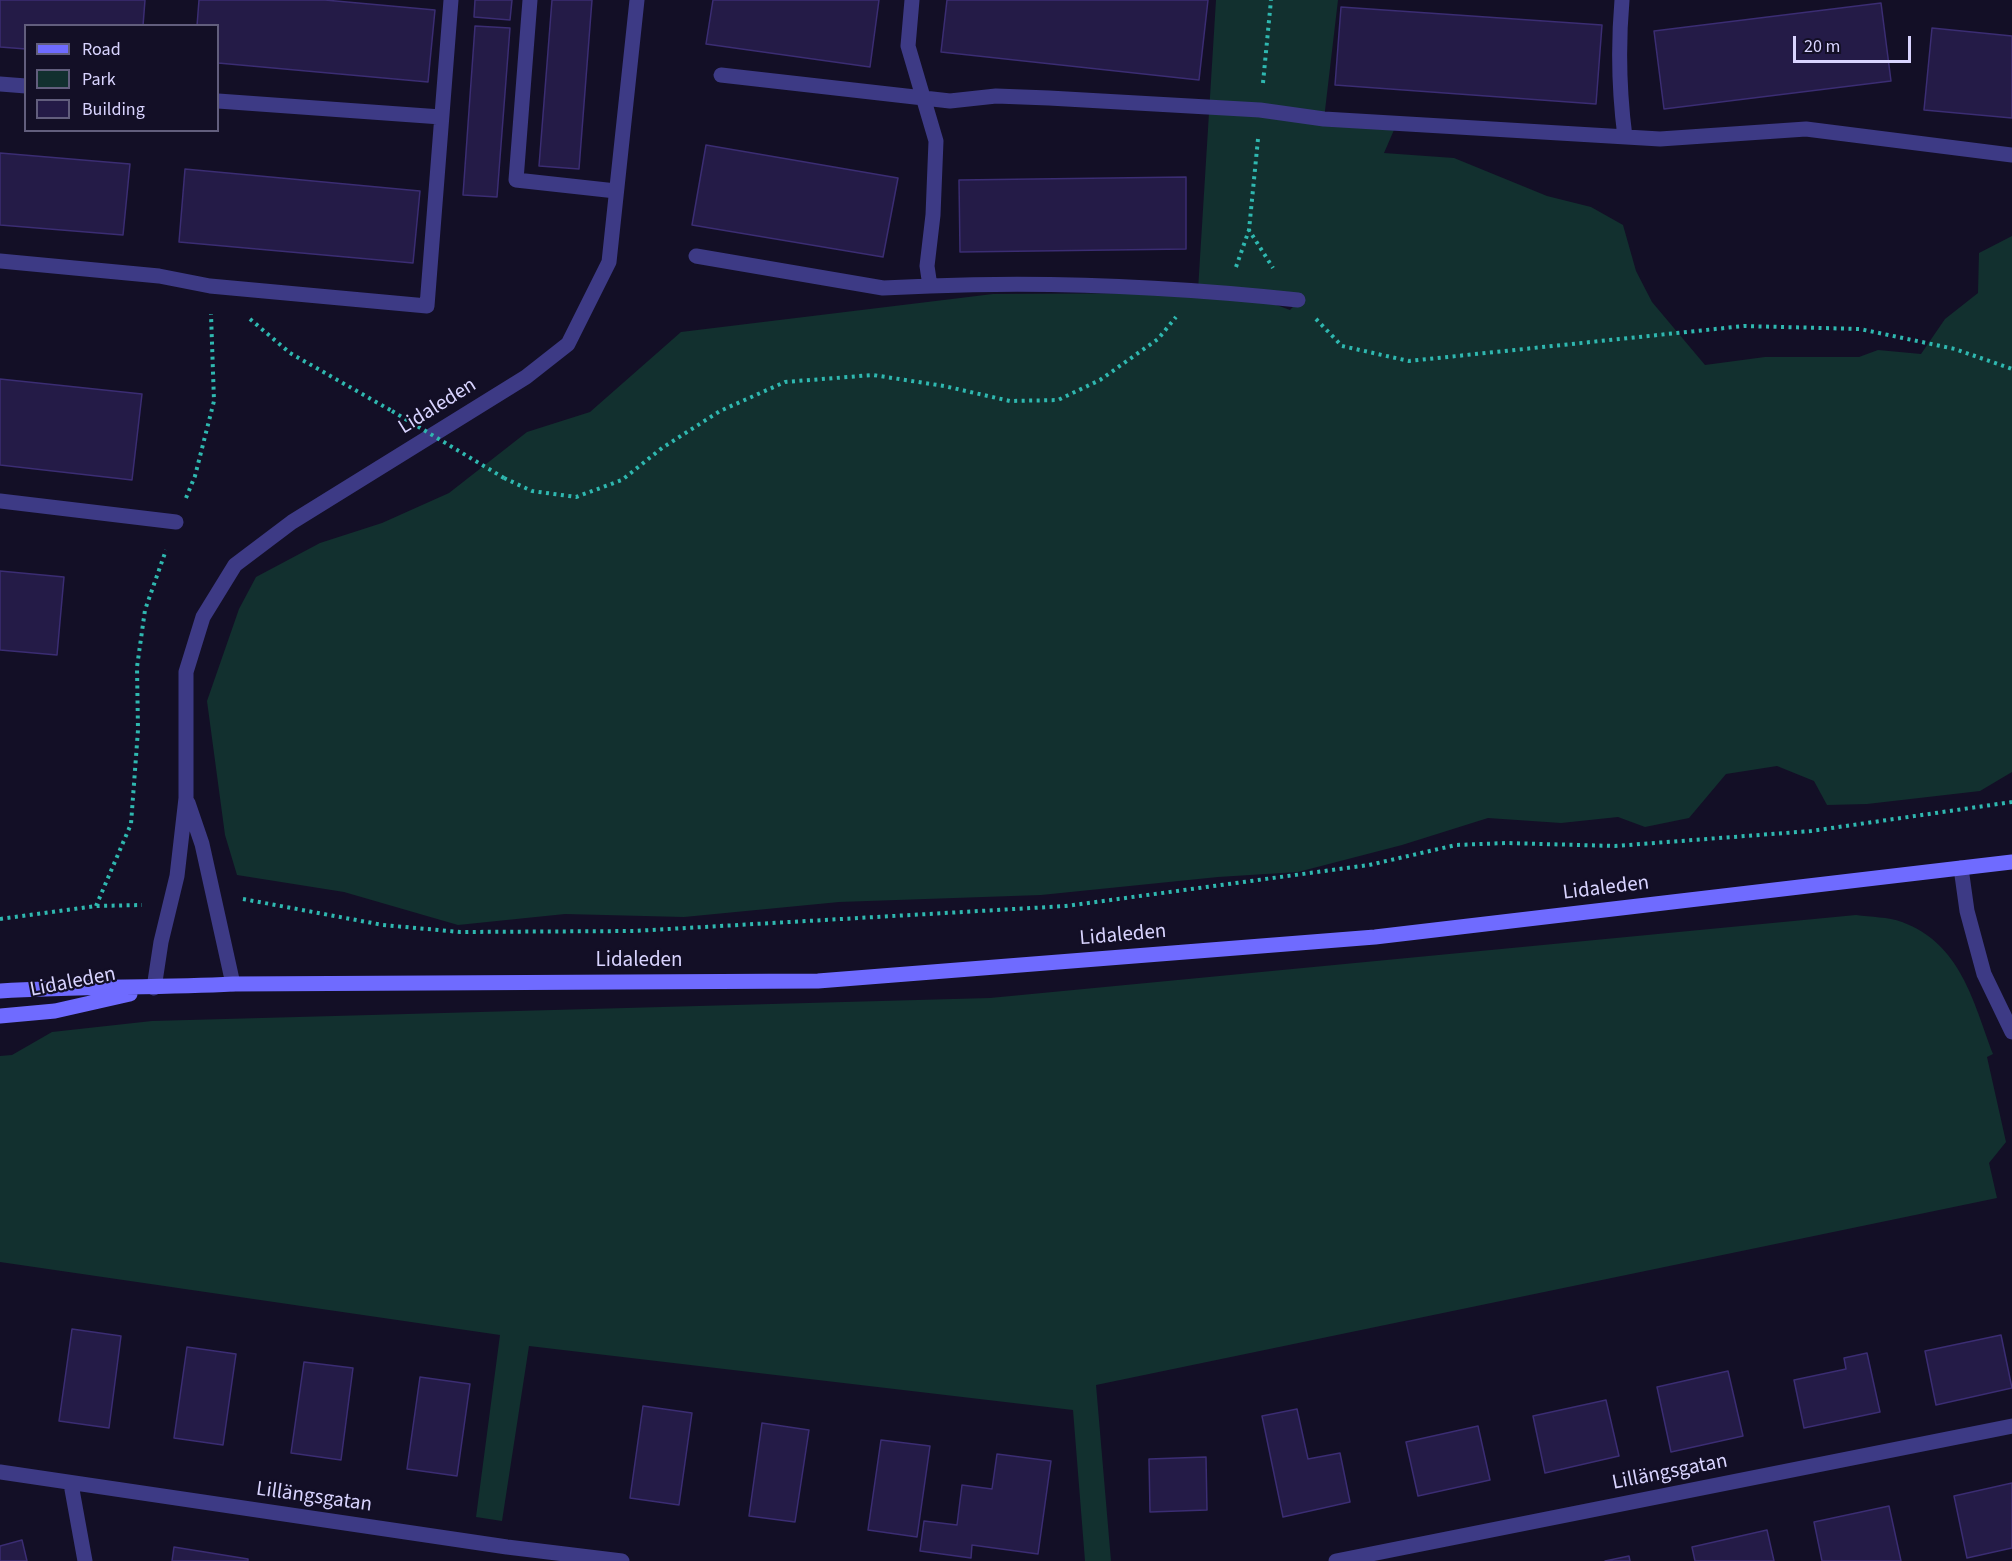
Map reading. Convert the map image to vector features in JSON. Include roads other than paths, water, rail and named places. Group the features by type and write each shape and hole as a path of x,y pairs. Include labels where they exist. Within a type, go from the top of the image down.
{"street":[{"path":"0,261 159,276 210,286 427,306 451,0"},
{"path":"531,0 516,180 616,191"},
{"name":"Lidaleden","path":"154,988 177,876 186,798 186,672 203,617 235,565 292,522 526,377 568,344 609,262 637,0"},
{"path":"912,0 908,45 936,141 933,215 927,266 930,286"},
{"path":"1622,0 1619,38 1620,96 1625,137"},
{"path":"720,75 950,101 996,96 1260,110 1324,119 1660,139 1806,129 2012,155"},
{"path":"0,84 24,86"},
{"path":"219,101 441,117"},
{"path":"696,256 883,288 976,284 1198,290 1298,300"},
{"path":"0,501 176,522"},
{"name":"Lidaleden","path":"186,798 202,844 233,984"},
{"name":"Lidaleden","path":"0,992 57,987 154,988 233,984 818,981 1374,937 2012,862"},
{"path":"1961,868 1967,911 1984,974 2012,1032"},
{"name":"Lidaleden","path":"0,1016 55,1011 154,988"},
{"name":"Lillängsgatan","path":"1336,1561 2012,1426"},
{"name":"Lillängsgatan","path":"0,1472 508,1554 622,1561"},
{"path":"71,1484 85,1561"}]}
